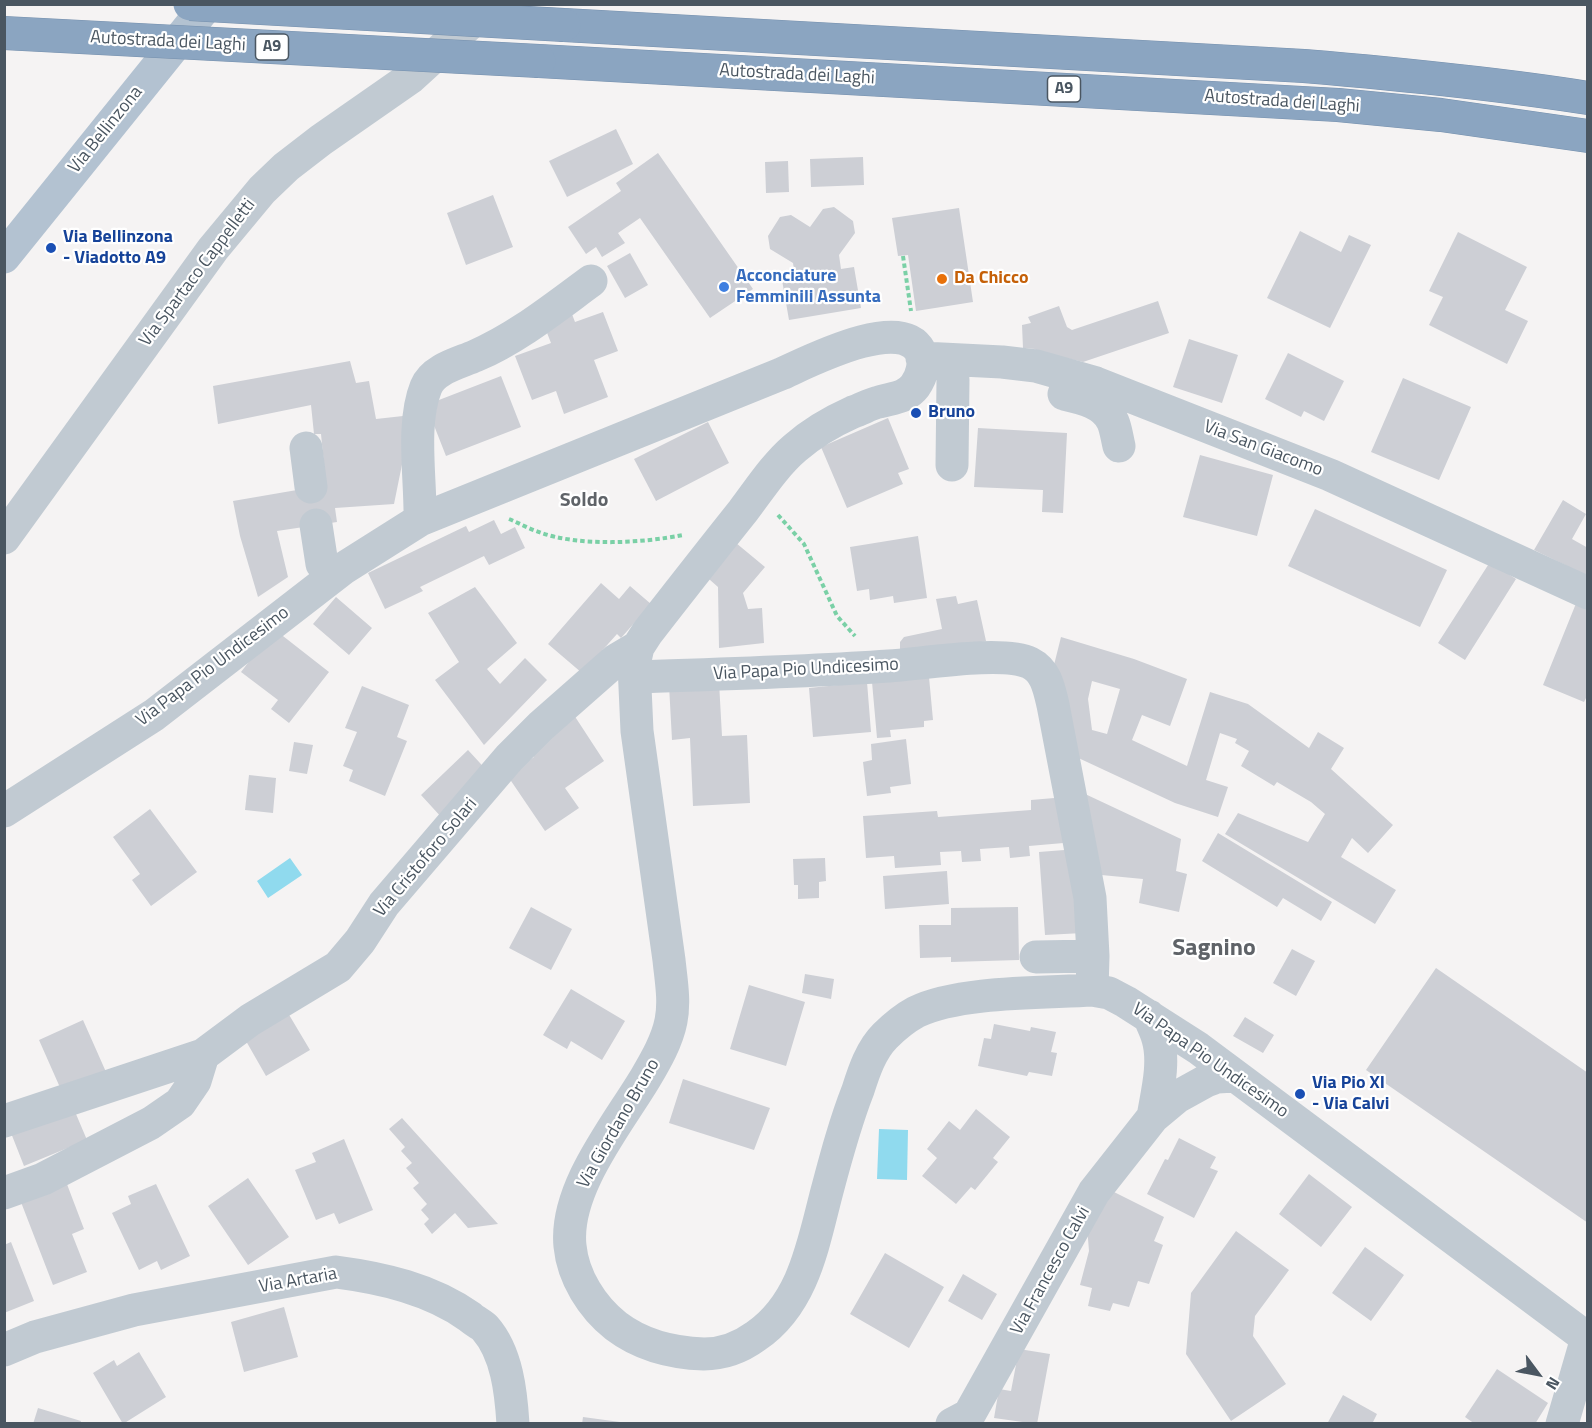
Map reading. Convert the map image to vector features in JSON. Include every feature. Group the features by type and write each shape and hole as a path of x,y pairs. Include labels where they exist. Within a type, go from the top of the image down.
{"highway":[{"name":"Autostrada dei Laghi","path":"190,4 1304,66 1526,88 1587,98"},
{"name":"Autostrada dei Laghi","path":"4,33 1338,105 1441,115 1587,136"}],"main road":[{"name":"Via Bellinzona","path":"4,257 208,4"}],"street":[{"name":"Via Spartaco Cappelletti","path":"4,538 213,249 262,190 286,167 321,140 410,78 490,4"},
{"path":"420,520 418,442 421,401 427,384 442,370 480,354 513,336 591,281"},
{"name":"Via Papa Pio Undicesimo","path":"4,812 154,714 344,568 420,520 748,387 833,350 861,341 899,338 915,345 921,367"},
{"name":"Via San Giacomo","path":"921,367 1002,362 1036,366 1096,383 1330,475 1587,593"},
{"path":"636,662 654,624 783,460 818,431 877,402 910,392 921,367 953,380 1022,386 1082,398 1101,407 1113,421 1119,446"},
{"path":"952,465 953,380"},
{"path":"306,448 311,487"},
{"path":"316,525 321,564"},
{"name":"Via Papa Pio Undicesimo","path":"636,662 889,666 993,658 1029,663 1041,671 1048,683 1053,705 1090,898 1092,990 1109,993 1198,1048 1587,1338 1562,1424"},
{"name":"Via Cristoforo Solari","path":"4,1121 203,1055 250,1020 338,967 360,941 384,904 509,758 541,726 616,660 636,662"},
{"name":"Via Giordano Bruno","path":"636,662 637,731 669,960 672,991 671,1022 660,1054 600,1152 578,1193 570,1224 570,1248 585,1291 593,1304 623,1331 640,1341 666,1350 685,1354 711,1354 741,1347 768,1328 786,1308 807,1266 852,1103 868,1062 883,1038 898,1025 925,1009 968,998 1092,990"},
{"path":"1036,957 1093,956"},
{"name":"Via Francesco Calvi","path":"1149,1016 1159,1041 1160,1056 1160,1077 1153,1117"},
{"path":"4,1193 44,1179 151,1123 180,1103 195,1081 203,1055"},
{"name":"Via Francesco Calvi","path":"962,1421 1094,1192 1153,1117 1177,1097 1206,1081 1217,1077 1235,1076"},
{"name":"Via Artaria","path":"4,1350 35,1337 134,1310 336,1272 366,1276 430,1295 456,1308 484,1328 499,1352 511,1393 513,1424"}],"path":[{"path":"903,256 913,321"},
{"path":"753,498 784,519 804,544 837,616 854,636 876,648 888,659 889,666"},
{"path":"501,516 541,533 573,539 618,542 661,540 731,525"}],"water":[{"path":"290,858 302,875 268,898 257,881"},
{"path":"879,1129 908,1130 907,1180 877,1179"}],"building":[{"path":"616,129 633,164 567,197 549,161"},
{"path":"658,153 753,289 710,318 640,218 618,233 625,243 602,257 596,247 586,254 568,227 621,191 616,183"},
{"path":"863,157 864,185 811,187 810,159"},
{"path":"788,161 789,192 766,193 765,162"},
{"path":"493,195 513,247 466,265 447,213"},
{"path":"834,207 853,221 855,233 839,255 841,269 854,267 861,308 789,320 782,280 795,277 793,263 770,249 768,236 780,217 791,215 810,227 823,209"},
{"path":"959,208 973,302 916,311 908,255 898,256 892,218"},
{"path":"1300,231 1341,252 1349,235 1371,245 1330,328 1267,298"},
{"path":"1458,232 1527,267 1505,310 1528,321 1507,364 1429,325 1443,297 1429,291"},
{"path":"630,253 648,285 625,298 607,266"},
{"path":"1158,301 1169,333 1083,362 1023,348 1022,325 1031,323 1028,317 1059,306 1067,327 1072,330"},
{"path":"570,309 575,322 603,312 618,351 594,360 608,397 564,414 556,391 532,400 515,356 551,343 542,320"},
{"path":"1189,339 1238,355 1222,403 1173,387"},
{"path":"1288,353 1344,381 1324,421 1304,411 1301,417 1265,399"},
{"path":"350,361 356,383 369,381 376,419 412,415 394,504 335,508 337,522 277,531 288,577 258,597 240,536 233,501 326,485 321,434 314,434 311,405 218,424 213,386"},
{"path":"501,376 521,427 446,456 426,405"},
{"path":"1403,378 1471,407 1439,480 1371,452"},
{"path":"888,418 909,469 898,473 903,484 847,508 821,447"},
{"path":"708,422 729,463 656,501 634,459"},
{"path":"978,428 1067,433 1063,513 1042,512 1043,490 974,487"},
{"path":"1200,455 1273,475 1257,536 1183,517"},
{"path":"1563,500 1586,514 1572,539 1588,548 1588,576 1534,550"},
{"path":"1315,509 1447,570 1420,627 1288,566"},
{"path":"494,520 501,534 515,527 525,548 489,565 484,556 420,587 423,591 385,609 368,573 466,526 469,532"},
{"path":"918,536 927,598 894,603 893,596 870,600 869,589 857,591 850,547"},
{"path":"730,538 765,567 743,593 748,609 762,608 764,643 719,648 718,587 701,572"},
{"path":"1490,562 1516,579 1465,660 1438,643"},
{"path":"601,583 619,599 630,586 651,604 621,638 617,634 582,673 548,644"},
{"path":"475,587 517,643 487,669 500,684 525,658 547,680 484,745 435,680 459,662 428,613"},
{"path":"956,596 958,604 977,600 986,641 915,655 900,649 900,642 904,637 942,629 936,599"},
{"path":"336,597 372,628 349,655 313,624"},
{"path":"1577,601 1588,605 1588,694 1584,702 1543,685"},
{"path":"274,629 329,672 289,723 271,709 278,700 241,672"},
{"path":"1061,637 1134,659 1187,679 1170,726 1142,715 1132,740 1187,766 1210,692 1248,704 1309,748 1318,732 1344,748 1331,769 1393,825 1368,853 1352,838 1341,857 1396,890 1375,924 1225,834 1238,813 1308,842 1325,814 1311,802 1277,782 1274,786 1241,766 1249,751 1235,743 1237,739 1220,733 1206,780 1228,787 1218,817 1175,803 1072,755 1051,677","holes":["1092,681 1120,689 1107,734 1092,730 1088,699"]},
{"path":"929,677 933,720 924,721 924,727 890,730 891,737 877,738 872,682"},
{"path":"719,682 722,736 747,735 750,803 693,806 690,738 672,740 669,685"},
{"path":"867,682 871,732 813,737 809,688"},
{"path":"362,686 409,705 397,737 407,741 385,796 349,781 353,770 343,766 357,732 345,728"},
{"path":"572,712 604,761 565,788 579,808 545,831 507,775 534,757 525,745"},
{"path":"906,739 911,784 890,787 891,793 867,796 863,762 872,760 871,744"},
{"path":"294,742 313,745 307,774 289,771"},
{"path":"468,750 491,775 443,819 421,795"},
{"path":"249,775 276,778 273,813 245,810"},
{"path":"1083,793 1181,839 1176,871 1187,874 1179,912 1139,903 1143,879 1091,874"},
{"path":"1066,797 1075,842 1029,846 1030,856 1010,858 1009,847 980,849 981,861 962,862 961,851 940,852 941,865 895,868 894,856 866,858 863,816 937,811 938,817 1031,810 1031,800"},
{"path":"150,809 197,872 151,906 132,880 140,874 113,837"},
{"path":"1218,833 1332,902 1321,921 1283,898 1277,907 1202,861"},
{"path":"1077,849 1083,933 1045,935 1039,852"},
{"path":"825,858 826,881 819,882 819,898 798,899 798,885 794,885 793,859"},
{"path":"947,871 949,904 885,909 883,876"},
{"path":"531,907 572,929 551,970 509,948"},
{"path":"1018,907 1019,960 951,962 951,957 920,958 919,925 951,925 951,908"},
{"path":"1292,949 1315,961 1296,996 1273,983"},
{"path":"1436,968 1588,1073 1588,1223 1366,1070"},
{"path":"805,974 834,979 831,999 802,993"},
{"path":"749,985 805,1002 786,1066 730,1049"},
{"path":"571,989 625,1021 602,1060 571,1041 567,1049 543,1035"},
{"path":"285,1008 310,1050 266,1076 242,1034"},
{"path":"1245,1017 1274,1035 1263,1053 1233,1036"},
{"path":"83,1020 106,1072 62,1092 39,1040"},
{"path":"994,1024 1030,1031 1031,1027 1056,1032 1051,1052 1057,1053 1052,1076 1029,1072 1027,1076 978,1066 984,1038 991,1039"},
{"path":"683,1079 770,1108 754,1150 669,1123"},
{"path":"73,1107 87,1140 24,1166 11,1133"},
{"path":"976,1109 1010,1137 993,1158 998,1162 975,1190 971,1187 956,1204 922,1176 937,1158 927,1149 949,1121 960,1130"},
{"path":"402,1118 498,1224 468,1228 455,1213 432,1234 424,1224 429,1219 421,1210 427,1204 413,1188 419,1183 406,1168 412,1163 401,1151 405,1147 389,1129"},
{"path":"1179,1138 1216,1157 1210,1168 1218,1171 1194,1218 1147,1194"},
{"path":"344,1139 373,1210 339,1224 334,1213 316,1220 295,1170 316,1162 312,1153"},
{"path":"1309,1174 1352,1207 1321,1247 1279,1214"},
{"path":"248,1178 289,1237 248,1265 208,1206"},
{"path":"65,1179 84,1229 72,1234 87,1272 53,1285 19,1197"},
{"path":"156,1184 190,1256 161,1270 157,1261 139,1270 112,1213 131,1204 128,1196"},
{"path":"1112,1191 1164,1217 1154,1241 1163,1245 1149,1284 1138,1281 1129,1307 1113,1303 1110,1311 1088,1306 1092,1288 1080,1285 1089,1251 1087,1226"},
{"path":"1236,1231 1289,1270 1255,1316 1253,1336 1286,1384 1231,1421 1186,1354 1191,1293"},
{"path":"11,1242 34,1301 4,1313 4,1245"},
{"path":"1365,1247 1404,1275 1371,1321 1332,1293"},
{"path":"885,1253 944,1287 909,1348 850,1314"},
{"path":"963,1274 997,1294 982,1320 948,1301"},
{"path":"284,1307 298,1357 244,1372 231,1322"},
{"path":"1019,1349 1050,1354 1037,1424 994,1418 999,1389 1011,1391"},
{"path":"139,1352 166,1397 123,1424 93,1373 114,1360 117,1366"},
{"path":"1497,1369 1548,1403 1535,1424 1475,1424 1465,1417"},
{"path":"1343,1395 1377,1414 1372,1424 1327,1424"},
{"path":"38,1408 81,1421 80,1424 33,1424"},
{"path":"583,1417 620,1422 620,1424 582,1424"}],"place":[{"name":"Via Bellinzona - Viadotto A9","path":"51,248"},
{"name":"Da Chicco","path":"942,279"},
{"name":"Acconciature Femminili Assunta","path":"724,287"},
{"name":"Bruno","path":"916,413"},
{"name":"Via Pio XI - Via Calvi","path":"1300,1094"}],"district":[{"name":"Soldo","path":"584,501"},
{"name":"Sagnino","path":"1214,949"}]}
